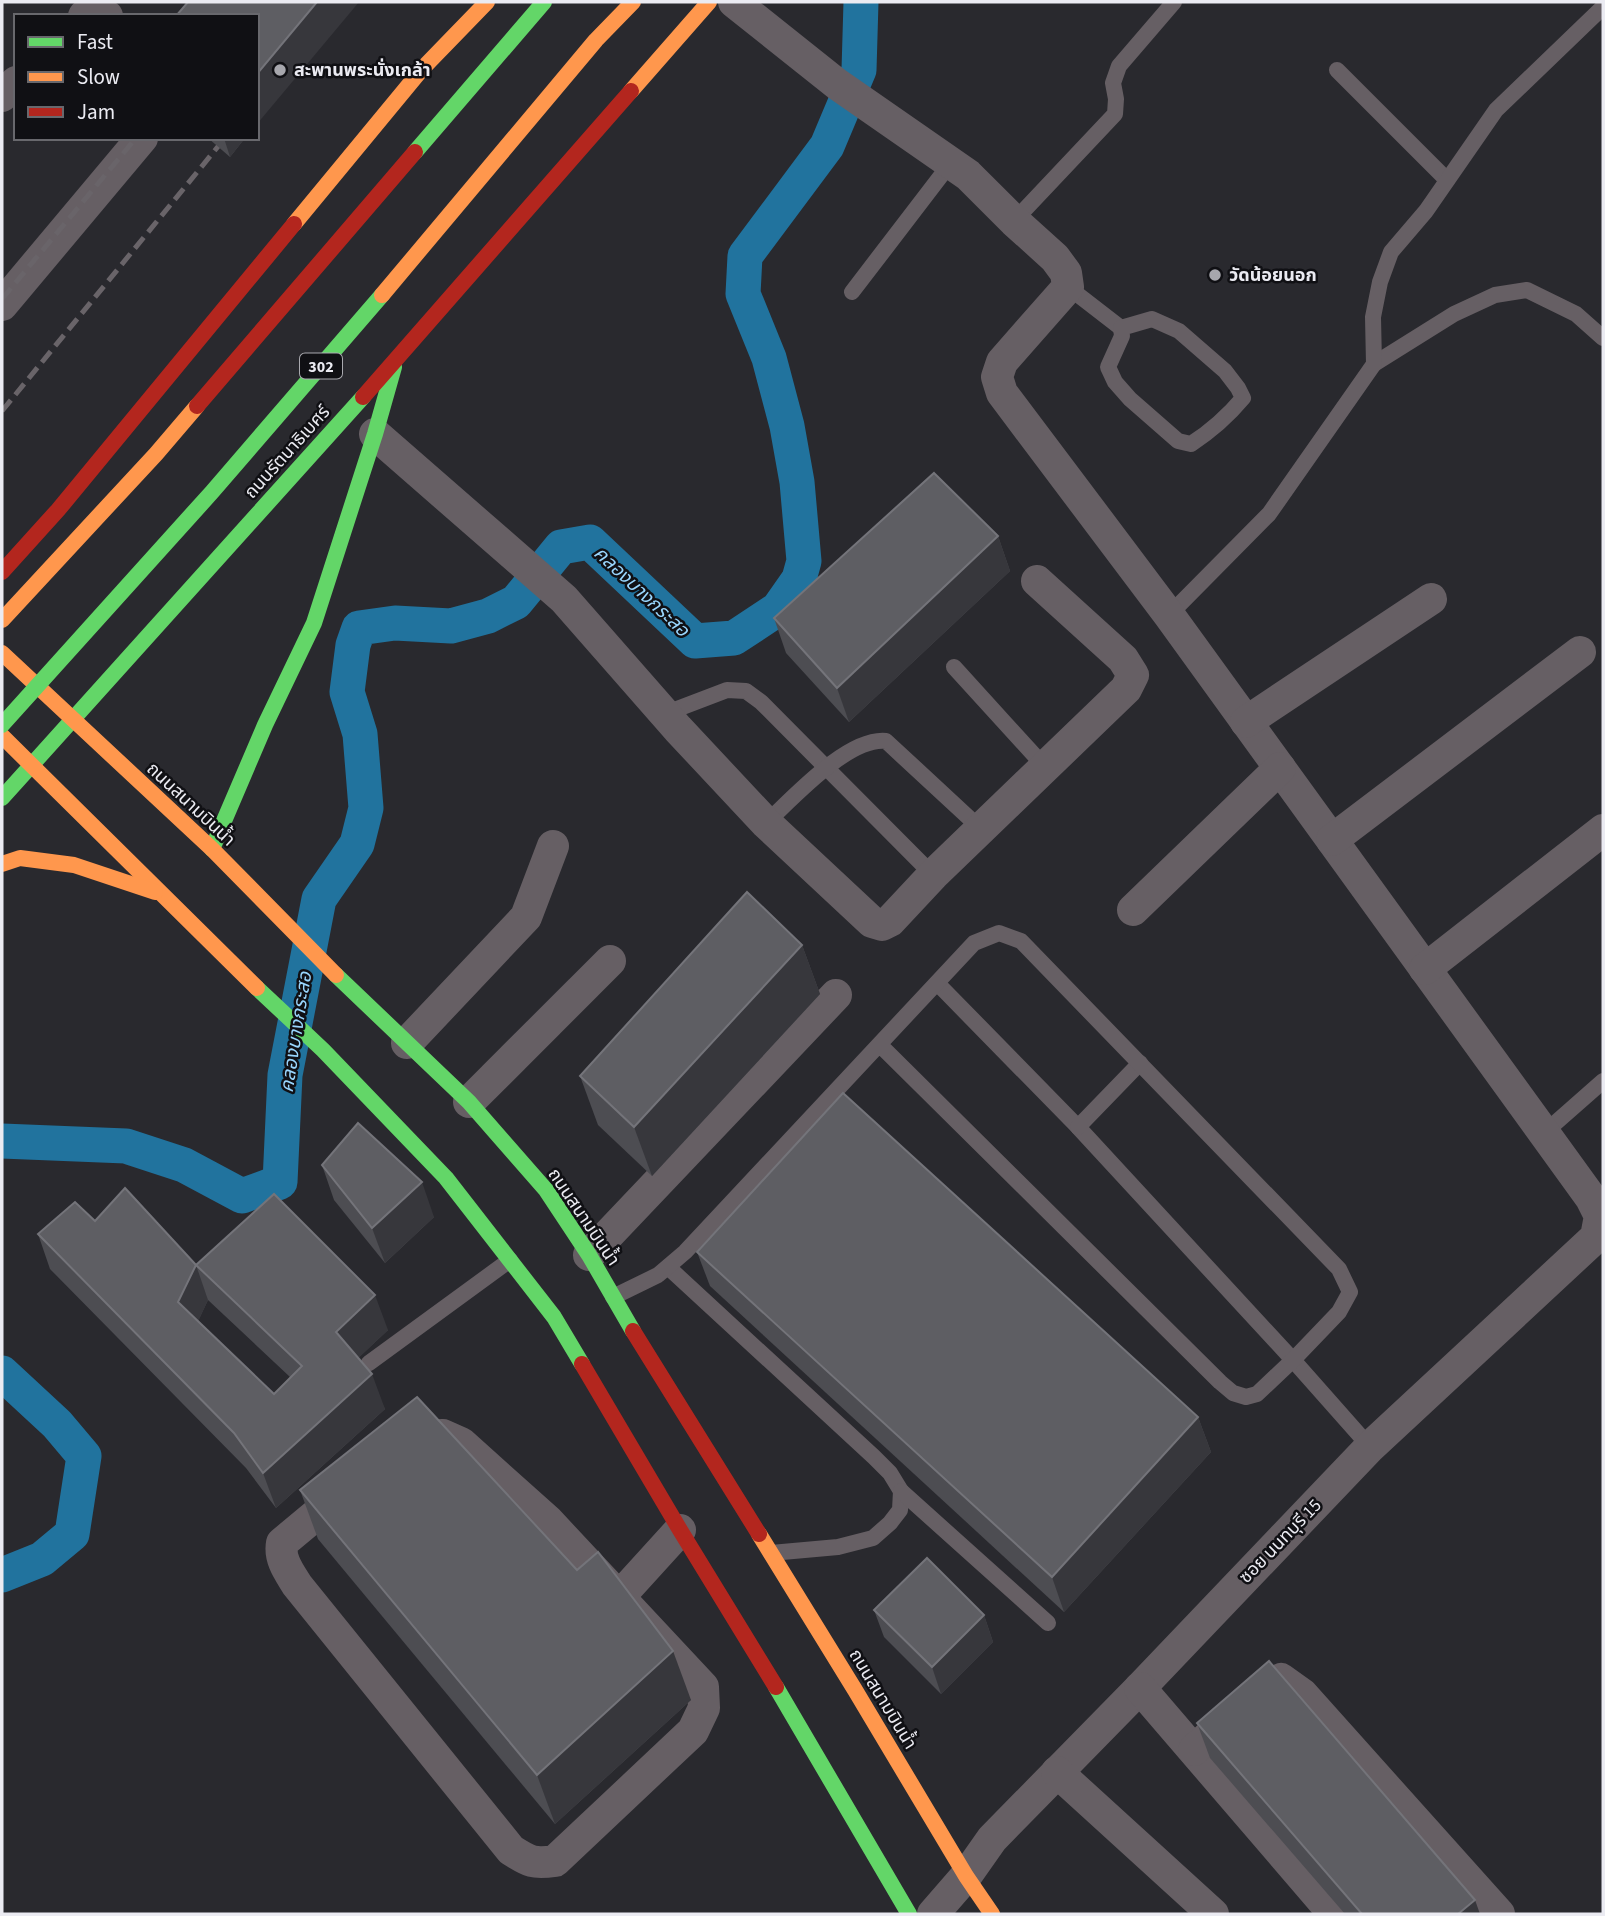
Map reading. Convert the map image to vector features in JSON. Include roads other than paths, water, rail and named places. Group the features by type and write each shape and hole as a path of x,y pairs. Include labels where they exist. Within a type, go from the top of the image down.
{"main road":[{"path":"422,69 465,2"},
{"path":"2,572 58,510 422,69 487,2"},
{"path":"2,620 156,454 544,2"},
{"name":"ถนนรัตนาธิเบศร์","path":"2,725 212,492 433,236 596,40 634,2"},
{"name":"ถนนรัตนาธิเบศร์","path":"2,798 397,359 709,2"},
{"path":"212,849 265,725 314,623 397,359"},
{"path":"2,547 12,544 58,510"},
{"name":"ถนนสนามบินน้ำ","path":"2,653 212,849 347,986 468,1102 546,1190 589,1255 855,1689 966,1877 992,1914"},
{"path":"2,736 267,998 323,1049 446,1178 554,1317 804,1732 909,1914"},
{"path":"2,864 20,858 74,865 164,895"}],"street":[{"path":"66,2 80,14"},
{"path":"734,2 837,84 968,175 1055,258 1066,273 1068,287 1002,362 996,377 1002,394 1169,615 1602,1215"},
{"path":"2,305 140,140"},
{"path":"375,434 564,599 664,714 766,824 872,922 882,925 890,921 933,874 1126,689 1133,674 1122,659 1037,581"},
{"path":"1246,722 1431,599"},
{"path":"1332,839 1580,652"},
{"path":"1133,910 1280,768"},
{"path":"1425,968 1603,830"},
{"path":"407,1043 526,917 553,846"},
{"path":"468,1102 610,961"},
{"path":"589,1255 836,995"},
{"name":"ซอย นนทบุรี 15","path":"933,1914 966,1877 992,1839 1370,1447 1596,1237 1602,1215"},
{"path":"443,1435 461,1443 548,1521 620,1596 703,1687 704,1708 693,1731 555,1861 536,1863 511,1850 297,1585 280,1553 282,1543 348,1488 426,1436 443,1435"},
{"path":"620,1596 680,1530"},
{"path":"1194,1750 1261,1689 1281,1679 1302,1693 1499,1914"},
{"path":"1140,1688 1334,1914"},
{"path":"1057,1772 1213,1914"}],"lane":[{"path":"1014,221 1115,114 1113,83 1119,66 1174,2"},
{"path":"1374,364 1373,317 1380,282 1391,252 1426,211 1496,110 1603,7"},
{"path":"1337,70 1447,180"},
{"path":"852,292 950,164"},
{"path":"1068,287 1121,328 1122,335 1108,368 1115,382 1178,441 1191,444 1198,440 1232,412 1243,398 1225,371 1179,331 1152,319 1121,328"},
{"path":"1169,615 1269,514 1374,364 1454,314 1495,295 1527,290 1576,314 1603,338"},
{"path":"954,667 1045,766"},
{"path":"664,714 727,690 746,691 761,702 933,874"},
{"path":"766,824 826,767 876,740 886,741 981,829"},
{"path":"613,1298 658,1275 685,1252 974,943 999,933 1021,941 1339,1269 1350,1292 1339,1312 1257,1394 1246,1397 1233,1393 880,1045"},
{"path":"937,983 1078,1127 1370,1447"},
{"path":"1078,1127 1139,1063"},
{"path":"1544,1133 1603,1081"},
{"path":"369,1363 510,1260"},
{"path":"668,1266 874,1457 890,1473 901,1490 1048,1623"},
{"path":"771,1553 838,1547 873,1538 900,1510 901,1490"}],"waterway":[{"name":"คลองบางกระสอ","path":"2,1141 126,1146 184,1165 242,1196 280,1182 285,1075 319,899 357,844 366,808 360,734 347,692 353,645 359,628 395,623 451,626 488,616 516,602 561,547 590,542 695,641 734,638 778,609 799,579 804,561 797,482 787,426 769,358 743,294 745,256 827,146 859,70 861,2"},
{"name":"คลองบางกระสอ","path":"2,1373 57,1424 84,1456 72,1534 42,1559 2,1575"}],"railway":[{"path":"2,299 134,140"},
{"path":"2,411 223,140"}],"place":[{"name":"สะพานพระนั่งเกล้า","path":"280,70"},
{"name":"วัดน้อยนอก","path":"1215,275"}]}
